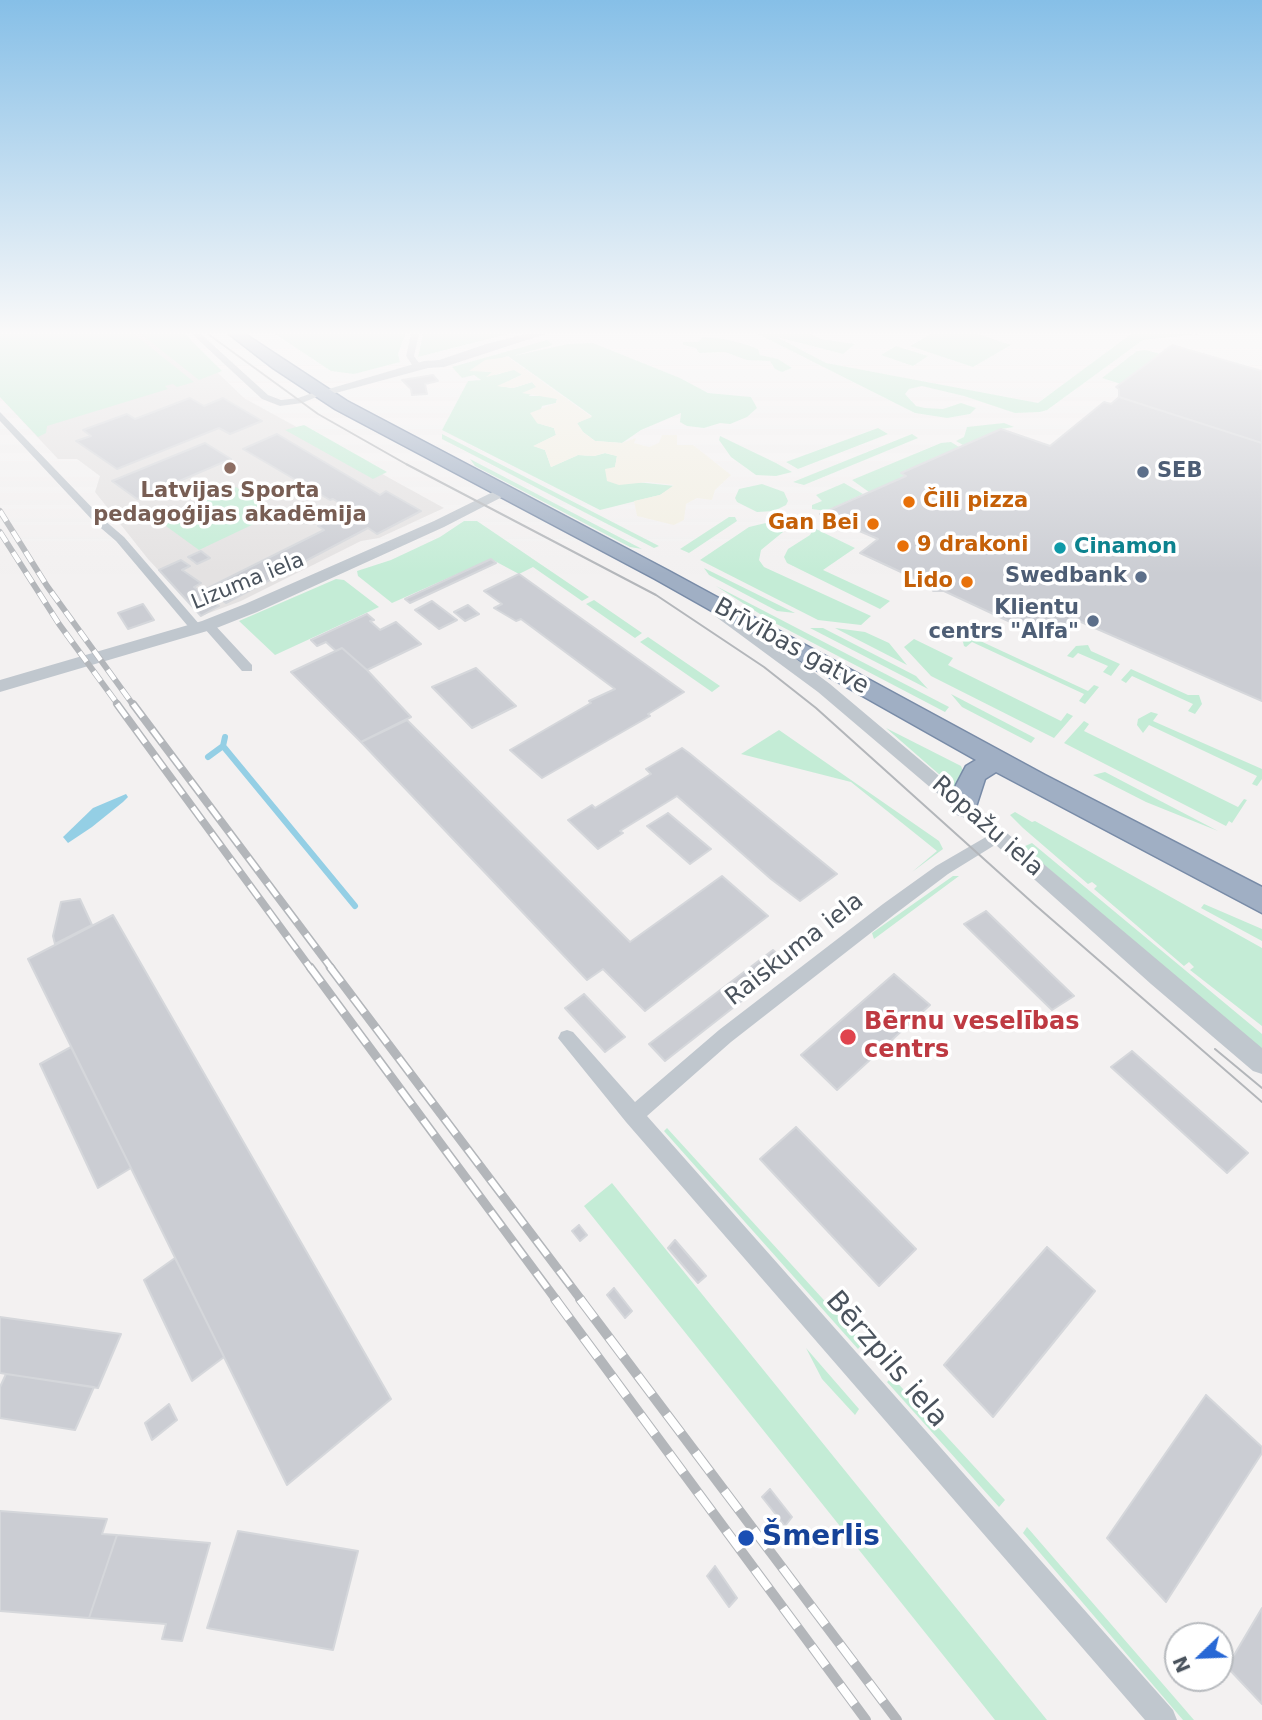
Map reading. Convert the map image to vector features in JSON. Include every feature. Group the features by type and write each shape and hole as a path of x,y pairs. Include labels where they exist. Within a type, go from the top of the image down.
{"highway":[{"name":"Brīvības gatve","path":"360,414 704,599 995,760 1262,901"},
{"path":"965,806 969,785 975,773 995,760"}],"street":[{"path":"0,415 99,521 247,668"},
{"name":"Lizuma iela","path":"0,686 202,626 251,608 377,552 503,491"},
{"name":"Ropažu iela","path":"704,599 824,688 1262,1063"},
{"name":"Raiskuma iela","path":"633,1116 725,1036 889,909 942,870 998,836"},
{"name":"Bērzpils iela","path":"567,1038 1163,1720"}],"shaded area":[{"name":"Latvijas Sporta pedagoģijas akadēmija","path":"16,414 274,414 444,508 379,538 361,541 241,601 201,616 148,559 95,492 100,476 77,459 58,459"}],"green space":[{"path":"16,414 85,414 47,426 46,433 38,437"},
{"path":"450,414 540,414 537,423 554,428 556,435 534,446 545,450 551,467 578,455 594,456 605,453 617,456 615,467 636,482 675,486 660,495 600,510 442,430"},
{"path":"590,414 678,414 641,430 622,443 595,441 583,432 577,423 592,416"},
{"path":"681,414 750,414 730,424 720,423 704,428 687,426 680,422"},
{"path":"923,414 968,414 947,418"},
{"path":"1004,423 1014,427 1001,429 963,445 956,441 964,437 967,427"},
{"path":"304,425 387,472 373,479 285,430"},
{"path":"878,428 888,434 798,469 786,462"},
{"path":"442,434 659,546 654,548 442,439"},
{"path":"912,434 918,438 804,485 793,482"},
{"path":"720,436 792,472 776,476 756,475 731,457 719,440"},
{"path":"951,442 959,447 902,472 906,476 869,492 852,480 941,443"},
{"path":"470,459 642,549 630,547 475,466"},
{"path":"844,483 863,494 826,511 812,509 812,505 822,501 816,495"},
{"path":"762,484 784,492 788,501 786,505 774,511 757,512 737,502 735,498 739,489"},
{"path":"236,487 277,513 199,550 159,521"},
{"path":"729,517 735,517 737,521 689,553 680,549"},
{"path":"464,521 477,521 589,597 582,601 533,567 519,574 491,559 392,603 358,576 357,571 391,560 440,537"},
{"path":"770,522 779,526 783,532 761,550 759,560 764,567 871,616 861,625 818,620 700,560 749,527"},
{"path":"814,528 855,548 823,570 890,601 880,609 787,563 784,557 788,549 810,535"},
{"path":"704,568 795,613 777,611 709,575"},
{"path":"336,579 344,580 379,607 275,655 239,621"},
{"path":"716,586 949,707 945,712 771,621"},
{"path":"594,600 642,633 635,638 586,604"},
{"path":"810,628 823,628 916,676 928,689"},
{"path":"835,628 865,632 889,643 907,665"},
{"path":"980,632 976,639 1088,691 1094,685 1099,687 1085,704 1079,701 1084,694 972,642 964,646 963,642 971,634"},
{"path":"648,637 720,686 712,692 640,642"},
{"path":"914,639 953,658 948,665 1061,721 1067,713 1073,716 1054,738 931,676 904,647"},
{"path":"1088,645 1091,651 1120,664 1111,676 1103,672 1108,666 1078,653 1073,658 1067,656 1076,646"},
{"path":"1131,669 1188,695 1199,695 1202,704 1195,714 1188,711 1193,704 1132,676 1126,683 1121,680"},
{"path":"951,694 1035,738 1031,743 962,707"},
{"path":"1151,712 1158,714 1153,721 1262,769 1262,779 1257,786 1252,784 1257,776 1149,725 1143,733 1137,725 1138,719"},
{"path":"1084,721 1089,724 1084,731 1238,807 1244,799 1247,800 1232,823 1229,821 1226,826 1064,743"},
{"path":"886,728 961,766 964,773 956,789"},
{"path":"779,730 939,841 943,849 912,872 937,851 851,782 741,754"},
{"path":"1105,772 1218,831 1146,802 1093,775"},
{"path":"1015,812 1262,948 1262,1026 1190,970 1194,967 1189,962 1184,966 1094,889 1097,886 1092,882 1088,884 1023,828 1010,815"},
{"path":"1032,843 1262,1034 1262,1051 1023,847"},
{"path":"953,876 959,876 874,939 872,933"},
{"path":"1204,904 1262,929 1262,941 1201,908"},
{"path":"667,1128 863,1343 858,1349 664,1131"},
{"path":"612,1183 1047,1720 995,1720 584,1206"},
{"path":"806,1348 859,1409 855,1415 822,1379"},
{"path":"892,1377 1005,1500 999,1507 887,1382"},
{"path":"1027,1527 1164,1685 1164,1692 1170,1692 1194,1720 1183,1720 1023,1533"}],"sand":[{"path":"531,414 588,414 592,417 577,423 583,432 595,441 622,443 636,438 634,443 649,447 659,443 662,435 677,435 677,445 693,445 731,475 715,490 712,500 697,498 686,504 684,520 674,525 637,516 634,501 660,495 674,485 648,482 619,485 607,481 605,469 615,467 617,456 605,453 594,456 578,455 551,467 545,450 533,446 556,435 554,428 537,423"}],"water":[{"path":"126,794 128,797 123,802 92,827 68,843 63,837 93,808"}],"building":[{"path":"126,414 135,419 147,414 251,414 262,421 230,434 219,428 117,469 76,441 91,436 83,430"},
{"path":"1089,414 1173,414 1262,443 1262,701 1072,618 1049,640 944,591 933,591 931,586 860,553 878,539 820,514 906,476 901,473 1001,429 1050,446"},
{"path":"1173,414 1262,414 1262,443"},
{"path":"277,434 380,495 386,491 421,511 377,534 368,528 226,603 206,589 324,530 318,526 350,509 243,449"},
{"path":"205,443 231,459 137,499 112,481"},
{"path":"201,551 210,558 197,564 188,557"},
{"path":"491,559 496,563 410,603 405,599"},
{"path":"181,560 190,566 182,570 201,583 194,587 219,606 201,616 159,570"},
{"path":"519,574 684,692 648,714 650,716 542,778 510,750 591,703 589,701 615,689 521,619 516,621 494,608 502,604 484,591"},
{"path":"432,601 457,620 439,629 415,610"},
{"path":"143,604 154,620 128,629 118,613"},
{"path":"468,605 479,614 465,621 454,612"},
{"path":"367,614 380,630 396,622 421,644 367,670 342,648 336,651 326,642 317,646 311,640"},
{"path":"342,648 367,670 411,717 361,742 291,672"},
{"path":"476,668 516,706 472,728 432,687"},
{"path":"407,720 630,942 722,876 768,916 645,1011 603,969 587,980 361,742"},
{"path":"682,748 837,874 800,901 677,796 620,831 623,833 598,849 568,820 592,805 595,808 651,774 646,769"},
{"path":"668,813 711,849 690,864 647,826"},
{"path":"80,899 92,925 55,944 53,936 61,902"},
{"path":"986,911 1074,996 1052,1010 964,924"},
{"path":"113,915 391,1399 287,1485 28,959"},
{"path":"773,950 789,964 665,1061 649,1044"},
{"path":"894,974 930,1005 837,1090 801,1055"},
{"path":"584,994 625,1037 605,1052 565,1008"},
{"path":"71,1047 131,1168 98,1188 40,1064"},
{"path":"1132,1051 1248,1153 1227,1173 1111,1067"},
{"path":"796,1127 916,1249 879,1286 760,1159"},
{"path":"579,1225 587,1235 580,1241 572,1231"},
{"path":"675,1240 706,1276 698,1283 668,1248"},
{"path":"1047,1247 1095,1291 993,1417 944,1365"},
{"path":"175,1258 224,1357 192,1381 144,1280"},
{"path":"614,1288 632,1311 625,1318 607,1295"},
{"path":"0,1317 121,1334 98,1388 0,1373"},
{"path":"6,1374 94,1387 75,1430 0,1418 0,1387"},
{"path":"1206,1395 1262,1447 1262,1453 1166,1602 1107,1538"},
{"path":"169,1404 177,1420 152,1440 145,1423"},
{"path":"770,1489 792,1517 785,1526 762,1497"},
{"path":"0,1511 107,1519 102,1534 117,1535 89,1618 0,1611"},
{"path":"238,1531 358,1551 333,1650 207,1628"},
{"path":"117,1535 210,1543 182,1641 162,1639 166,1624 89,1618"},
{"path":"715,1566 737,1598 729,1607 707,1576"},
{"path":"1262,1608 1262,1704 1234,1674 1234,1655"}],"waterway":[{"path":"223,746 225,737"},
{"path":"208,757 223,746"},
{"path":"223,746 355,906"}],"tram line":[{"path":"318,414 406,464 656,595 764,667 816,708 1034,904 1262,1102"},
{"path":"1215,1049 1262,1088"}],"railway":[{"path":"0,511 47,586 134,706"},
{"path":"0,532 59,624 119,706"},
{"path":"117,704 311,969"},
{"path":"133,704 332,969"},
{"path":"310,967 557,1301"},
{"path":"330,967 582,1301"},
{"path":"555,1299 866,1720"},
{"path":"580,1299 897,1720"}],"place":[{"name":"Latvijas Sporta pedagoģijas akadēmija","path":"230,468"},
{"name":"SEB","path":"1143,472"},
{"name":"Čili pizza","path":"909,502"},
{"name":"Gan Bei","path":"873,524"},
{"name":"9 drakoni","path":"903,546"},
{"name":"Cinamon","path":"1060,548"},
{"name":"Swedbank","path":"1141,577"},
{"name":"Lido","path":"967,582"},
{"name":"Klientu centrs \"Alfa\"","path":"1093,621"},
{"name":"Bērnu veselības centrs","path":"848,1037"},
{"name":"Šmerlis","path":"746,1538"}]}
